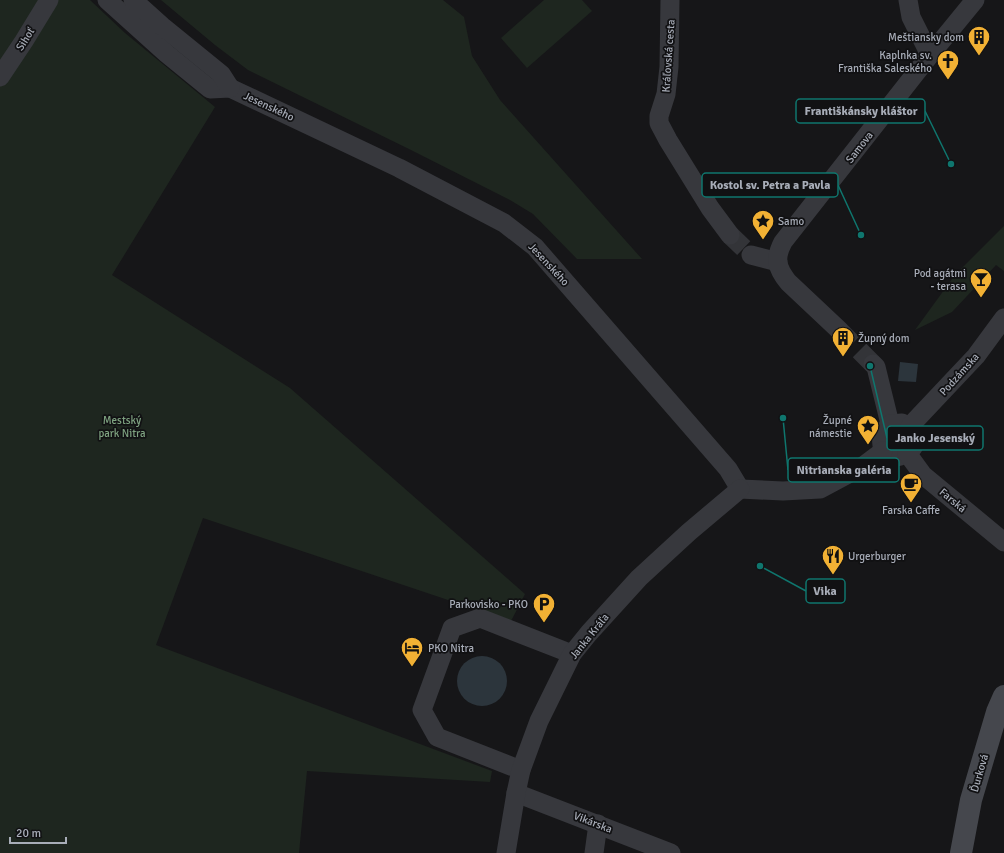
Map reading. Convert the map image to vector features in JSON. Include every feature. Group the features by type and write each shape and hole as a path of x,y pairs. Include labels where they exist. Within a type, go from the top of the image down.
{"street":[{"name":"Sihoť","path":"0,77 24,42 49,0"},
{"name":"Jesenského","path":"107,0 167,54 210,89 230,88 399,168 504,222 535,247 728,469 740,489"},
{"name":"Jesenského","path":"133,0 162,26 221,74 230,88"},
{"name":"Kráľovská cesta","path":"670,0 669,68 666,94 659,123 710,208 730,235"},
{"path":"908,0 911,17 930,55"},
{"name":"Samova","path":"778,262 778,251 783,242 975,0"},
{"path":"751,255 778,262 781,273 788,282 839,330"},
{"name":"Podzámska","path":"910,426 976,356 1004,318"},
{"path":"873,364 876,367 890,424"},
{"path":"902,422 910,426 915,434 916,440 913,448 900,456 893,457 883,451 881,441 882,432 890,424 902,422"},
{"path":"740,489 783,491 820,489 863,466 883,451"},
{"name":"Farská","path":"907,452 923,475 1004,542"},
{"name":"Janka Kráľa","path":"506,853 521,770 539,721 572,654 639,578 689,532 740,489"},
{"path":"521,770 437,737 422,710 452,628 480,618 572,654"},
{"name":"Ďurková","path":"961,853 971,800 997,712 1004,696"},
{"name":"Vikárska","path":"516,793 671,853"},
{"path":"594,853 598,824"}],"green space":[{"name":"Mestský park Nitra","path":"0,0 90,0 125,33 215,107 112,275 290,388 525,594 511,621 203,518 156,645 492,771 490,782 307,771 299,853 0,853"},
{"path":"161,0 443,0 464,17 472,56 500,100 642,259 577,259 533,214 510,200 248,70 215,45"},
{"path":"544,0 582,0 592,11 527,68 501,38"},
{"path":"1004,226 1004,271 996,265 952,312 915,330 955,275"}],"shaded area":[{"path":"900,362 918,364 916,382 898,381"},
{"path":"477,656 487,656 500,663 507,676 507,686 500,699 487,706 477,706 468,702 461,695 457,686 457,676 461,667 468,660"}],"tunnel":[{"path":"730,235 751,255"},
{"path":"839,330 873,364"}],"place":[{"name":"Meštiansky dom","path":"979,56"},
{"name":"Kaplnka sv. Františka Saleského","path":"948,80"},
{"name":"Františkánsky kláštor","path":"951,164"},
{"name":"Kostol sv. Petra a Pavla","path":"861,235"},
{"name":"Samo","path":"763,240"},
{"name":"Pod agátmi - terasa","path":"981,298"},
{"name":"Župný dom","path":"843,358"},
{"name":"Janko Jesenský","path":"870,366"},
{"name":"Nitrianska galéria","path":"783,418"},
{"name":"Župné námestie","path":"868,446"},
{"name":"Farska Caffe","path":"911,504"},
{"name":"Vika","path":"760,566"},
{"name":"Urgerburger","path":"833,576"},
{"name":"Parkovisko - PKO","path":"544,624"},
{"name":"PKO Nitra","path":"412,668"}]}
